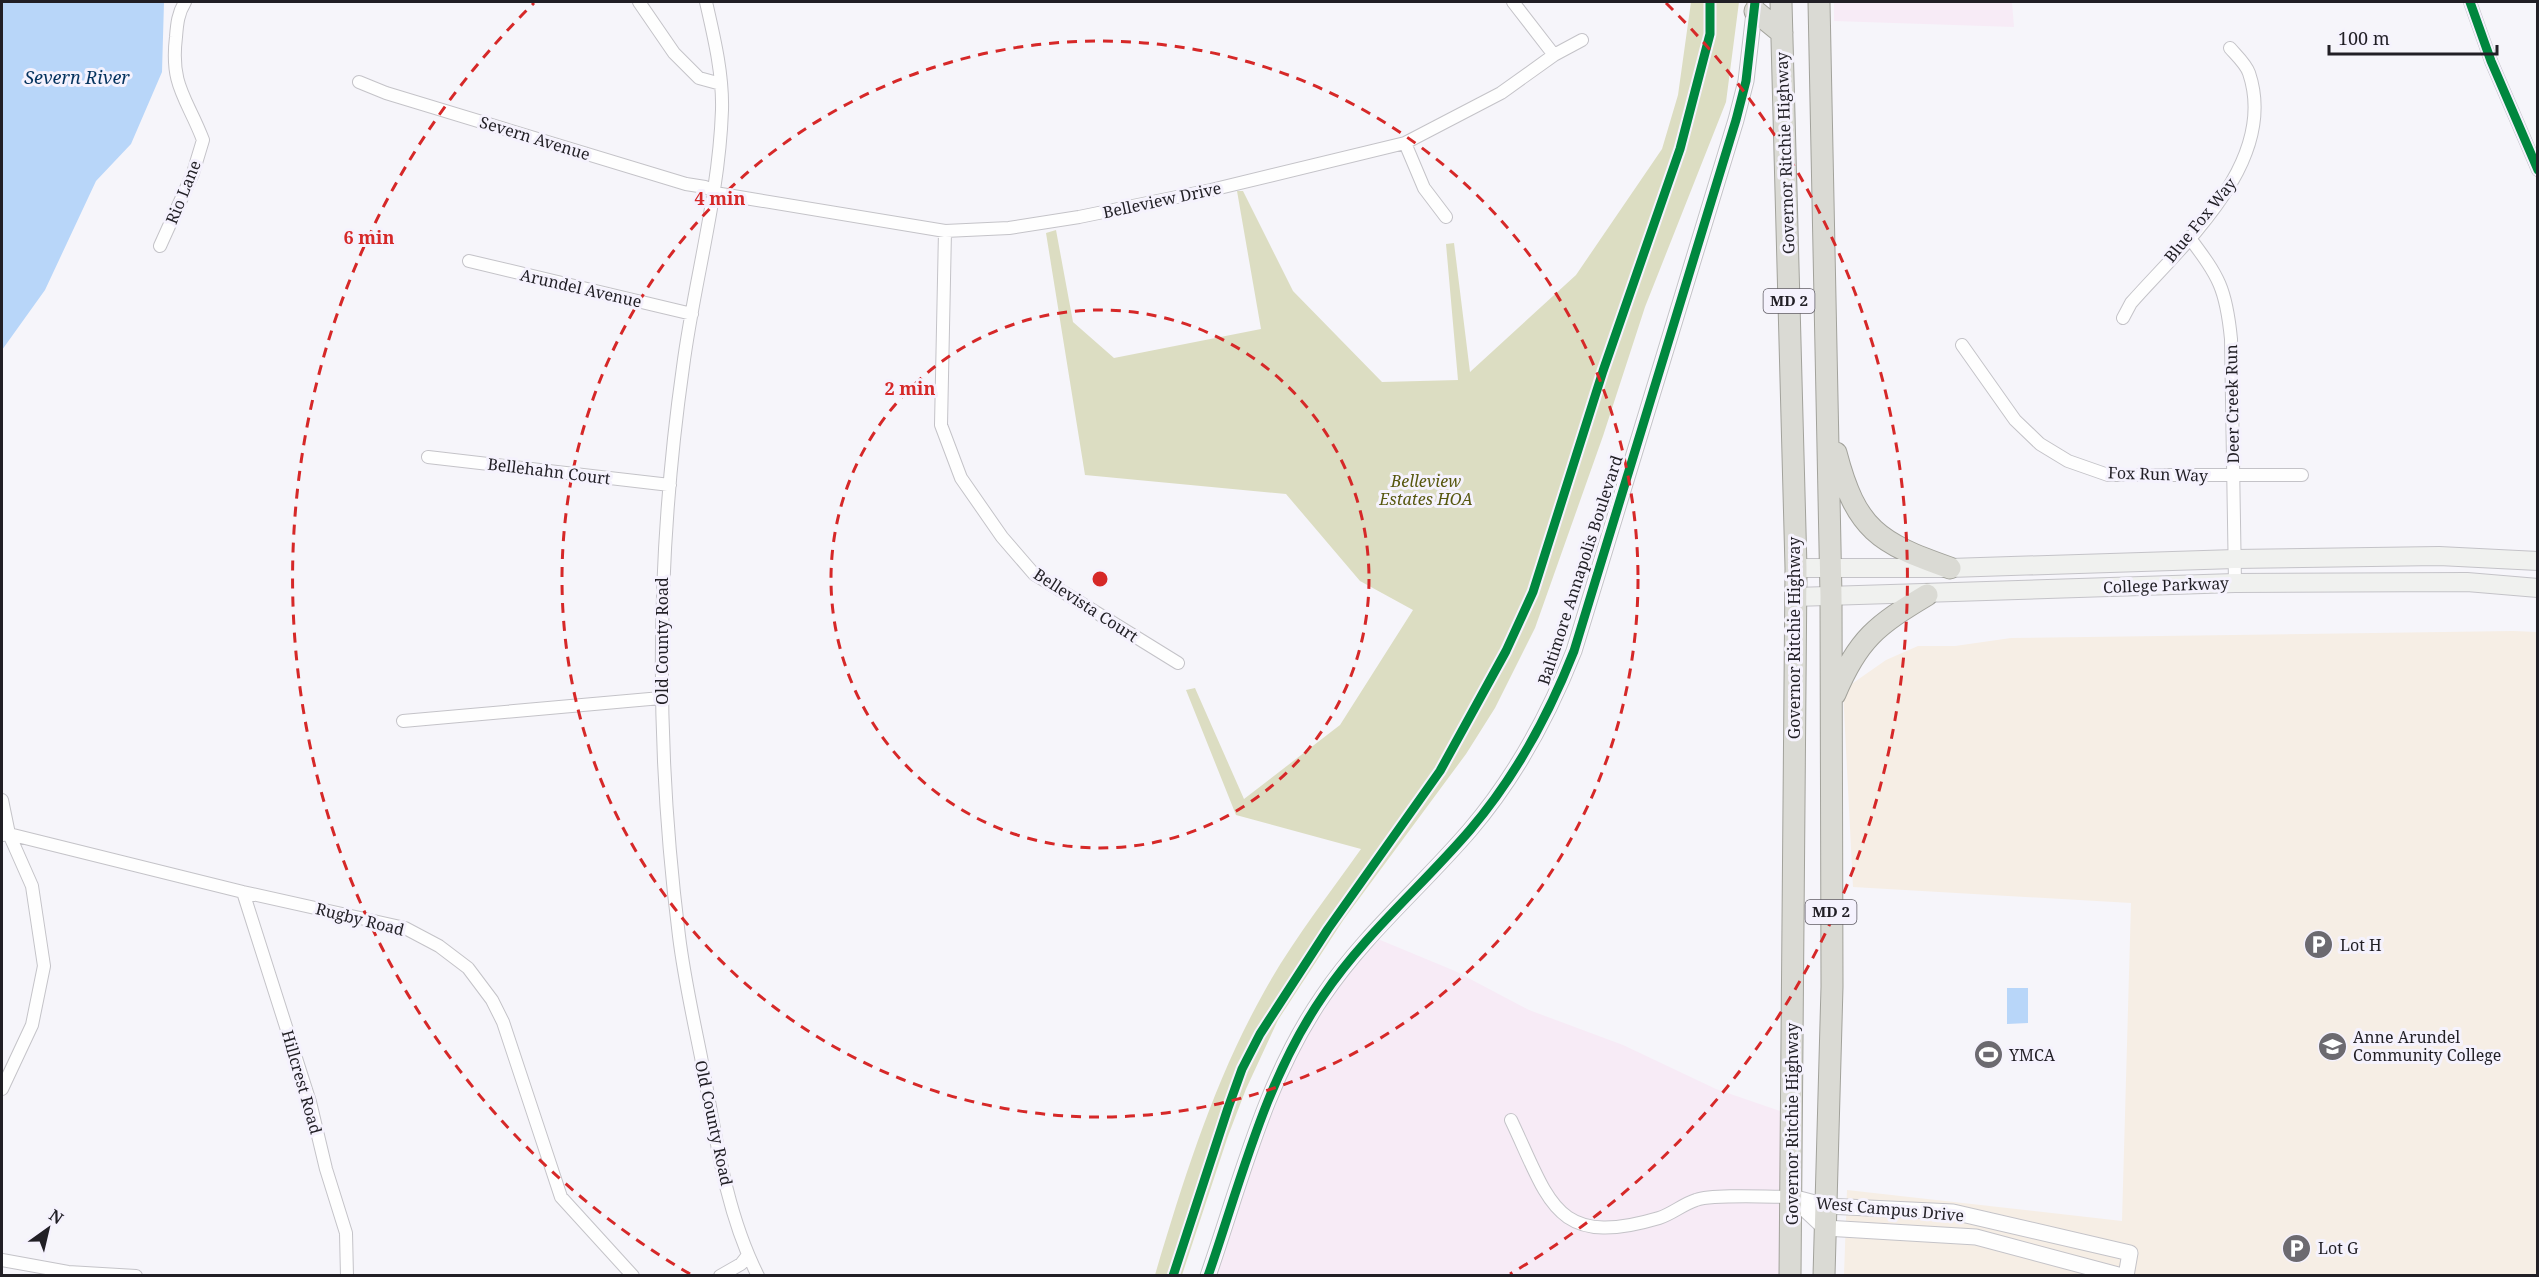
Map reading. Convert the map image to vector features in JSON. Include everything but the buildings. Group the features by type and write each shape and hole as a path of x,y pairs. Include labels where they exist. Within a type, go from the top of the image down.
{"highway":[{"name":"Governor Ritchie Highway","path":"1781,2 1796,568 1790,1275"},
{"path":"1806,2 1820,54"},
{"name":"Governor Ritchie Highway","path":"1819,2 1831,596 1832,987 1824,1275"},
{"path":"1755,6 1782,33"},
{"path":"1827,421 1843,480 1853,504 1863,518 1893,546 1950,568"},
{"path":"1831,703 1857,650 1874,630 1894,614 1927,595"}],"main road":[{"name":"College Parkway","path":"1796,568 1950,568 2235,559 2439,556 2538,561"},
{"name":"College Parkway","path":"1795,597 1927,595 2235,583 2467,582 2538,588"}],"street":[{"name":"Rio Lane","path":"160,246 193,173 203,141 182,96 173,62 178,13 185,2"},
{"path":"639,2 667,43 699,78 721,84"},
{"name":"Old County Road","path":"706,2 721,84 722,111 713,190 683,366 670,485 661,596 661,698 679,937 710,1110 730,1199 748,1255 758,1275"},
{"path":"1513,2 1554,55"},
{"path":"2470,2 2491,62 2538,170"},
{"name":"Baltimore Annapolis Boulevard","path":"1208,1275 1274,1083 1305,1023 1344,968 1490,804 1535,738 1556,698 1574,651 1736,120 1746,81 1755,6"},
{"name":"Belleview Drive","path":"713,190 721,195 945,231 1009,228 1079,217 1211,190 1405,143 1501,93 1554,55 1582,40"},
{"name":"Blue Fox Way","path":"2123,318 2131,303 2234,183 2249,143 2256,107 2248,71 2230,48"},
{"name":"Severn Avenue","path":"359,82 386,93 713,190"},
{"path":"1405,143 1424,189 1446,217"},
{"name":"Bellevista Court","path":"945,231 941,424 961,478 1002,537 1034,574 1178,663"},
{"name":"Deer Creek Run","path":"2189,237 2215,270 2227,302 2231,339 2235,583"},
{"name":"Arundel Avenue","path":"469,261 692,314"},
{"name":"Fox Run Way","path":"1962,345 2015,420 2040,444 2068,461 2108,475 2302,475"},
{"name":"Bellehahn Court","path":"428,457 670,485"},
{"path":"403,721 661,698"},
{"path":"2,800 5,835 32,886 44,966 32,1026 2,1089"},
{"name":"Rugby Road","path":"5,835 405,928 439,946 468,968 503,1022 561,1197 633,1275"},
{"name":"Hillcrest Road","path":"243,892 310,1101 326,1169 346,1233 347,1275"},
{"path":"1511,1120 1545,1192 1561,1214 1584,1227 1604,1230 1631,1225 1662,1217 1698,1199 1792,1197"},
{"name":"West Campus Drive","path":"1792,1197 1826,1206 1953,1212 2130,1253 2124,1275 1976,1237 1825,1228 1792,1197"},
{"path":"720,1275 741,1264 748,1255"},
{"path":"2,1260 68,1272 136,1275"}],"shaded area":[{"path":"1834,2 2012,2 2014,27 1834,21"},
{"name":"Anne Arundel Community College","path":"2537,632 2537,1275 1844,1275 1847,1190 2122,1221 2131,903 1853,887 1843,690 1886,660 1918,646 1955,646 2011,638"},
{"path":"1373,937 1455,971 1529,1010 1623,1045 1716,1089 1783,1112 1782,1275 1220,1276 1209,1270 1289,1051"}],"green space":[{"name":"Belleview Estates HOA","path":"1691,2 1739,2 1726,102 1645,307 1603,436 1535,628 1495,708 1466,754 1344,919 1278,1020 1246,1089 1228,1136 1182,1275 1155,1275 1202,1130 1246,1026 1286,955 1361,849 1236,815 1186,690 1195,688 1244,799 1340,725 1413,610 1360,581 1286,494 1085,475 1046,233 1056,230 1073,322 1114,358 1261,329 1237,191 1243,191 1293,291 1382,382 1458,380 1446,244 1454,243 1470,372 1576,275 1662,149 1678,95"}],"water":[{"name":"Severn River","path":"2,2 164,2 162,72 131,144 96,181 45,290 2,350"},
{"path":"2007,988 2028,988 2028,1023 2007,1024"}],"cycle path":[{"path":"1173,1276 1242,1069 1260,1034 1328,929 1440,771 1506,651 1533,592 1603,371 1680,149 1710,34 1710,2"},
{"path":"1208,1276 1256,1132 1285,1062 1303,1028 1323,996 1357,952 1452,851 1487,810 1530,745 1564,675 1574,651 1736,120 1746,81 1755,2"},
{"path":"2470,2 2491,61 2538,170"}],"place":[{"name":"Lot H","path":"2319,945"},
{"name":"Anne Arundel Community College","path":"2332,1046"},
{"name":"YMCA","path":"1988,1055"},
{"name":"Lot G","path":"2297,1248"}]}
